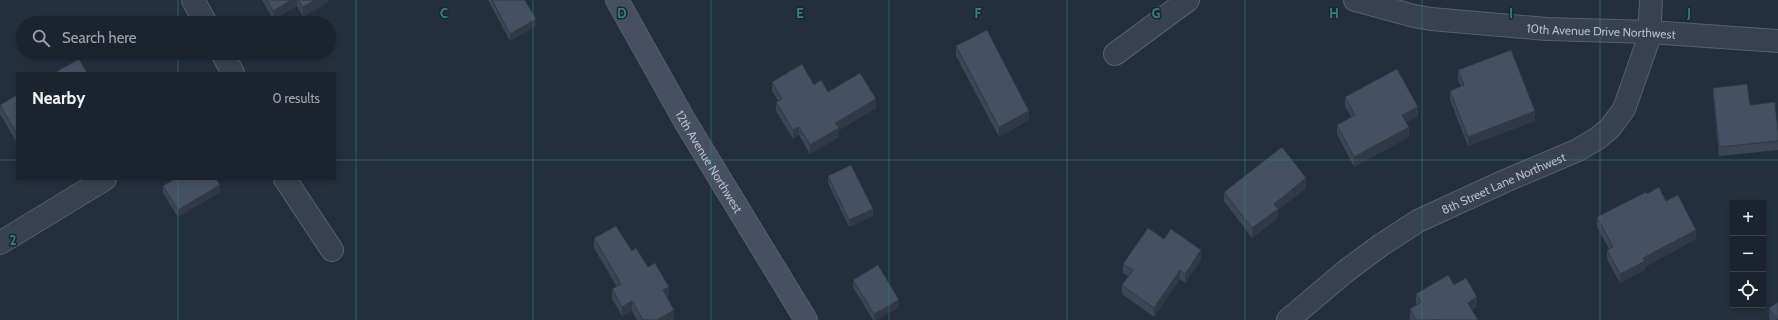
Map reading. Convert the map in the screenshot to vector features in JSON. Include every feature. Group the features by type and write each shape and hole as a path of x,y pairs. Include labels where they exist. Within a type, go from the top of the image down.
{"main road":[{"name":"12th Avenue Northwest","path":"617,0 686,123 806,320"}],"street":[{"path":"193,0 202,16"},
{"path":"1115,54 1188,0"},
{"name":"10th Avenue Drive Northwest","path":"1355,0 1414,16 1431,19 1547,29 1650,32 1778,41"},
{"name":"8th Street Lane Northwest","path":"1288,320 1346,271 1381,245 1418,221 1505,181 1578,150 1598,138 1610,128 1624,109 1649,38 1651,0"},
{"path":"226,60 232,72"},
{"path":"0,243 103,180"},
{"path":"286,180 332,250"}],"building":[{"path":"267,0 291,0 273,11"},
{"path":"298,0 315,0 303,7"},
{"path":"492,0 525,0 536,19 510,34"},
{"path":"987,30 1029,111 999,127 956,46"},
{"path":"1511,50 1535,111 1468,137 1450,91 1464,85 1458,70"},
{"path":"80,60 86,72 56,72"},
{"path":"802,64 814,85 821,80 828,92 860,73 876,99 835,123 839,128 810,145 799,127 793,130 776,102 782,99 772,82"},
{"path":"1397,69 1418,107 1402,115 1409,127 1354,157 1337,125 1355,115 1345,97"},
{"path":"1747,84 1750,105 1775,102 1778,141 1719,147 1713,88"},
{"path":"16,96 16,132 0,105"},
{"path":"1282,147 1306,178 1274,204 1278,209 1252,228 1224,192"},
{"path":"851,165 873,209 849,220 828,176"},
{"path":"172,180 217,180 220,185 178,210 163,186"},
{"path":"1659,187 1666,201 1678,195 1696,230 1643,258 1645,261 1620,274 1607,250 1613,247 1597,217"},
{"path":"616,226 632,251 636,248 648,267 655,263 669,287 663,290 674,310 657,320 643,320 632,301 622,307 612,289 621,284 594,238"},
{"path":"1148,228 1164,239 1171,229 1201,250 1185,274 1180,270 1154,308 1122,285 1133,270 1123,264"},
{"path":"878,265 899,300 874,314 853,280"},
{"path":"1448,275 1454,285 1466,278 1477,297 1468,303 1478,320 1416,320 1410,309 1421,302 1416,294"},
{"path":"1778,302 1778,320 1777,320 1769,308"}]}
